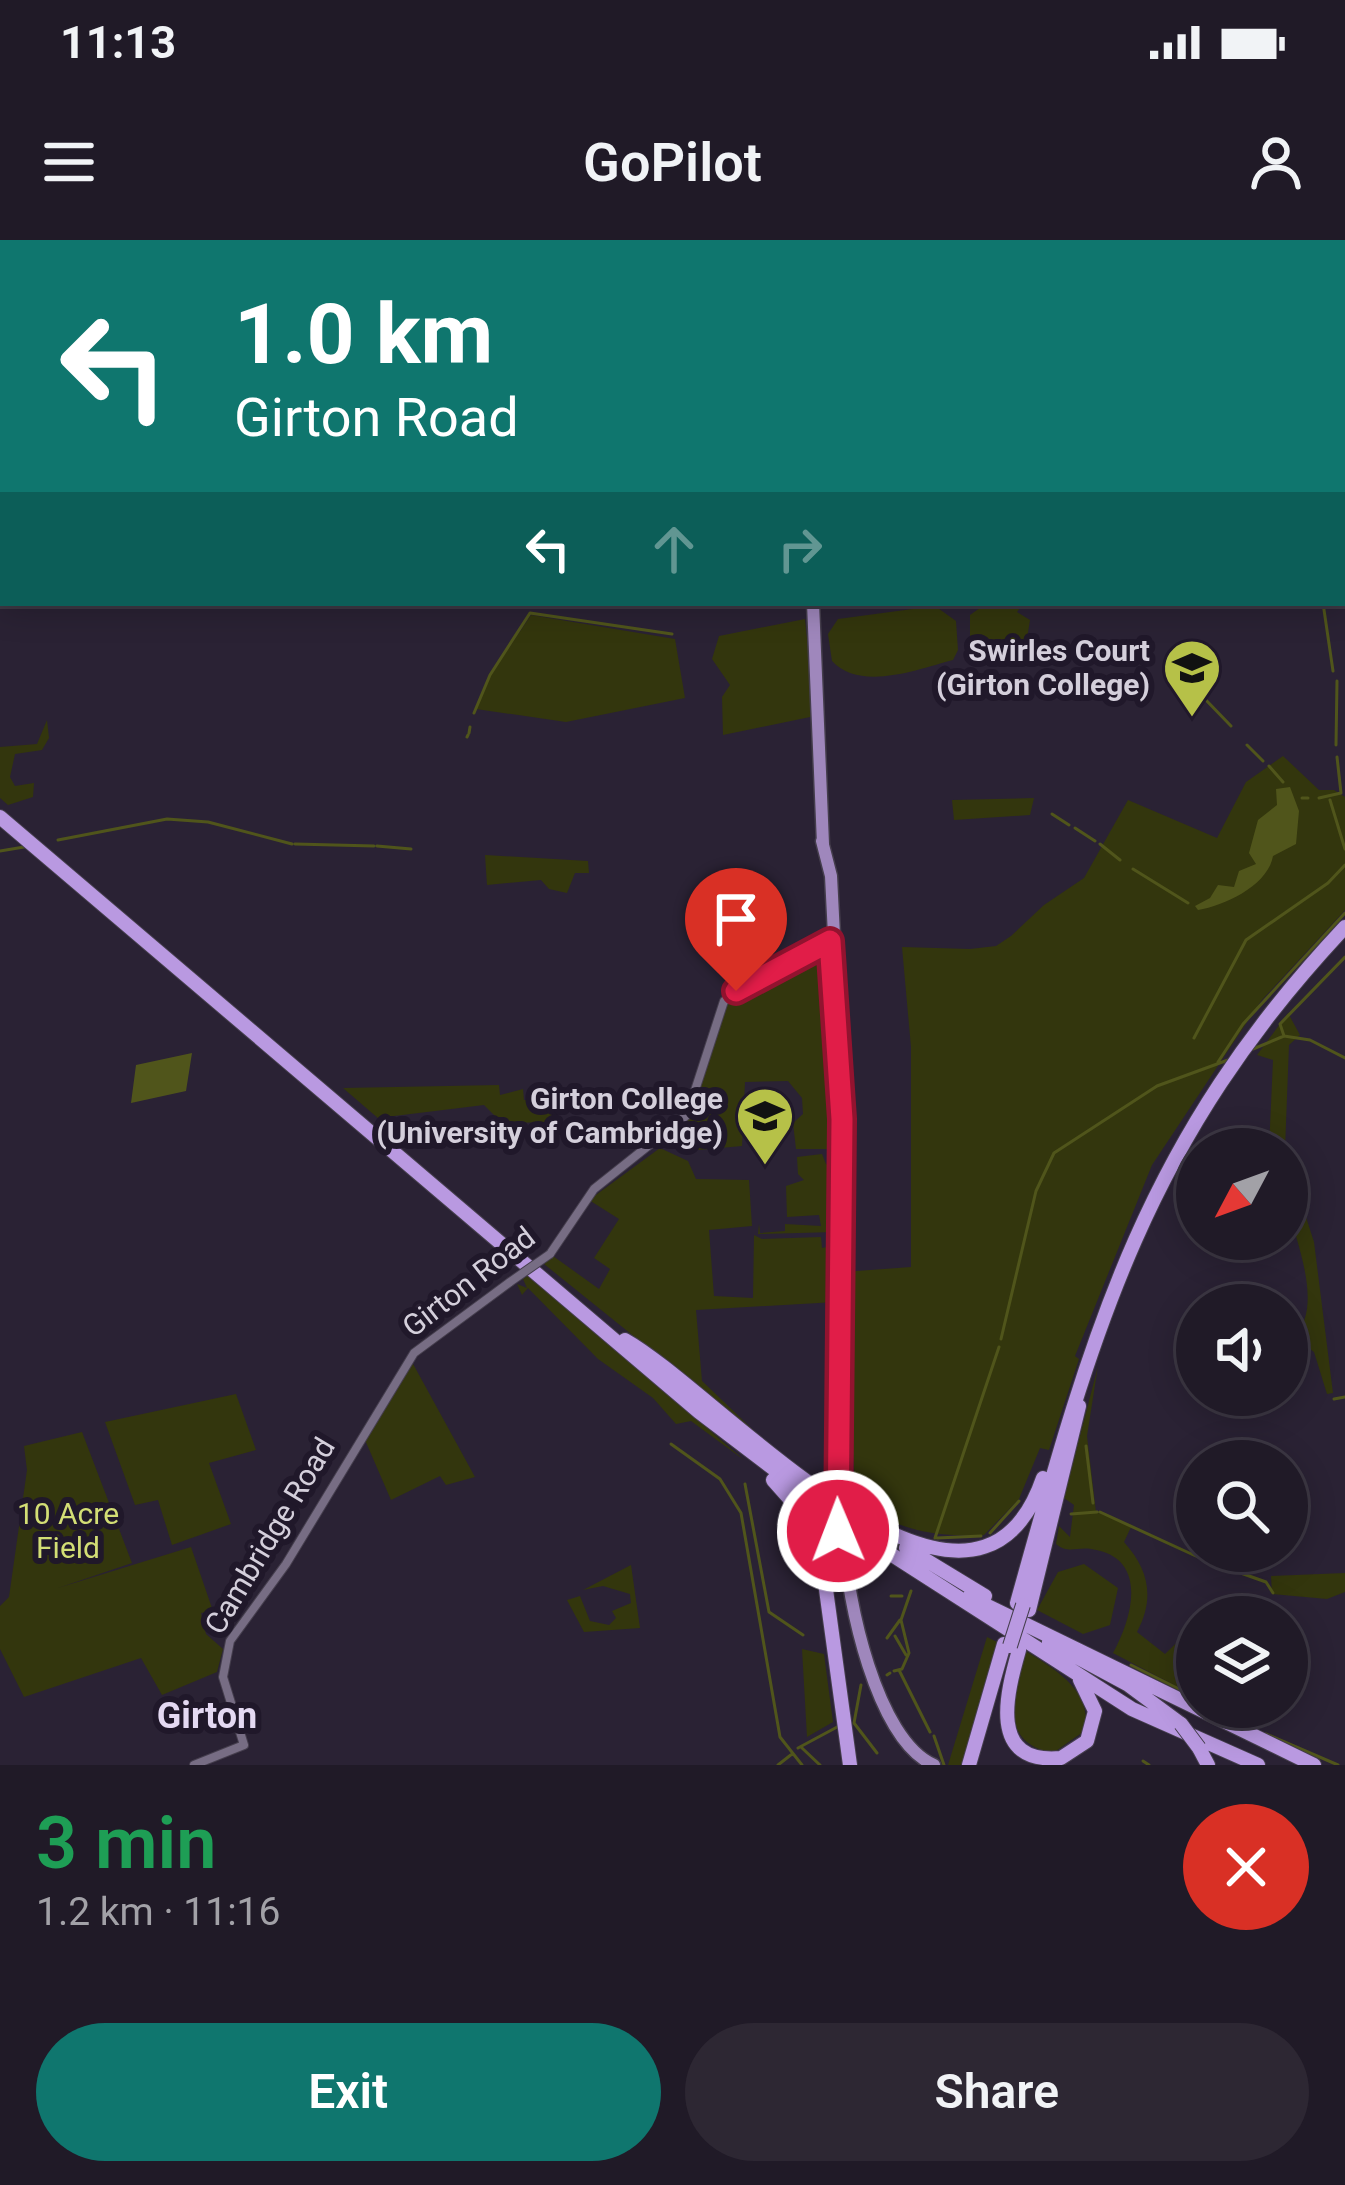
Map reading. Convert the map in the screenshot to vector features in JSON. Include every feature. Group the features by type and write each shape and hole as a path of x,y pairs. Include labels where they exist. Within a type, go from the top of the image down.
{"highway":[{"path":"0,807 620,1338 829,1504 970,1597 1127,1684 1181,1724 1208,1765"},
{"path":"0,817 699,1412 786,1492 814,1533 825,1571 850,1765"},
{"path":"973,1765 1023,1606 1076,1402 1126,1250 1192,1124 1281,996 1345,932"},
{"path":"620,1338 865,1519 918,1546 953,1555 994,1546 1018,1526 1038,1493 1076,1402"},
{"path":"699,1412 858,1533 1132,1709 1258,1765"},
{"path":"829,1504 1052,1635"},
{"path":"970,1597 1314,1765"},
{"path":"983,1612 1088,1690 1094,1726 1084,1745 1065,1757 1030,1755 1010,1734 1005,1706 1011,1646"}],"main road":[{"path":"813,606 822,841 838,1007 843,1591 855,1641 923,1764"}],"street":[{"name":"Girton Road","path":"409,1360 550,1254 593,1189 687,1115 724,1001 833,941"},
{"name":"Cambridge Road","path":"194,1765 241,1748 245,1739 223,1677 229,1644 301,1540 409,1360"}],"green space":[{"path":"935,606 956,621 958,650 953,660 874,677 844,670 832,661 828,634 838,619"},
{"path":"983,606 1022,606 1017,612 1030,620 1026,645 992,648 992,658 975,660 974,651 982,650 970,646 970,615"},
{"path":"531,615 675,639 685,698 566,722 476,709 490,676"},
{"path":"805,619 815,716 723,735 722,697 730,685 712,659 719,636"},
{"path":"47,720 49,738 42,750 15,754 10,777 15,786 34,783 33,797 8,805 0,798 0,747 37,744"},
{"path":"1283,756 1319,790 1334,790 1345,797 1345,910 1261,1001 1152,1165 1075,1356 1079,1359 1049,1450 1040,1448 1019,1499 984,1535 917,1530 872,1512 856,1503 843,1272 911,1267 911,1047 902,947 996,946 1084,878 1128,800 1217,838 1246,782"},
{"path":"1034,798 1030,815 954,820 952,800"},
{"path":"485,855 588,861 589,873 575,873 567,893 549,889 541,880 487,885"},
{"path":"823,951 837,1149 796,1149 793,1123 803,1114 802,1098 788,1081 745,1082 742,1146 698,1150 673,1134 693,1104 709,1036 725,1005 757,983"},
{"path":"1288,1013 1300,1035 1289,1045 1286,1128 1270,1128 1273,1060 1257,1055"},
{"path":"499,1085 500,1095 523,1089 524,1100 551,1100 552,1122 502,1123 484,1105 386,1117 386,1125 343,1088"},
{"path":"660,1148 688,1161 696,1179 749,1180 752,1226 709,1230 714,1296 753,1298 754,1235 762,1239 821,1237 822,1248 835,1245 836,1302 696,1310 702,1381 769,1445 544,1264 553,1256 599,1289 610,1269 594,1258 619,1219 589,1200"},
{"path":"822,1154 826,1164 836,1165 835,1232 758,1234 759,1224 760,1233 785,1231 785,1224 821,1226 819,1215 787,1217 786,1186 804,1180 798,1174 797,1157"},
{"path":"1308,1223 1333,1393 1327,1394 1314,1352 1308,1348 1303,1260 1308,1260"},
{"path":"530,1274 744,1460 691,1421 676,1424 653,1398 598,1359 528,1288 522,1295 517,1284 527,1288 523,1279"},
{"path":"412,1362 475,1477 446,1485 440,1476 391,1500 365,1440"},
{"path":"1098,1366 1087,1436 1096,1512 1132,1525 1124,1542 1147,1585 1146,1608 1137,1632 1165,1654 1176,1643 1176,1686 1113,1653 1130,1607 1129,1576 1110,1554 1056,1544 1059,1526 1070,1537 1074,1505 1064,1498"},
{"path":"236,1394 256,1450 209,1463 231,1524 172,1545 158,1500 135,1505 105,1422"},
{"name":"10 Acre Field","path":"82,1432 132,1563 58,1588 191,1547 213,1611 201,1613 206,1634 223,1649 217,1672 162,1695 141,1658 24,1697 0,1649 0,1606 9,1597 27,1470 24,1446"},
{"path":"1084,1564 1118,1588 1110,1625 1083,1634 1037,1610 1058,1572"},
{"path":"631,1565 640,1628 584,1632 567,1600 580,1596 590,1621 609,1625 616,1618 612,1611 631,1603 630,1594 603,1586 583,1590"},
{"path":"1345,1573 1345,1592 1327,1599 1272,1594 1271,1576"},
{"path":"987,1637 997,1642 963,1765 948,1765"},
{"path":"802,1649 824,1654 833,1722 807,1737"},
{"path":"1024,1650 1068,1682 1086,1715 1086,1730 1053,1753 1035,1747 1016,1727 1014,1699"}],"shaded area":[{"path":"1290,787 1299,811 1296,844 1273,856 1263,876 1244,892 1198,910 1195,906 1210,898 1218,885 1234,887 1239,871 1256,864 1249,853 1258,820 1277,805 1276,789"},
{"path":"192,1053 186,1091 131,1103 136,1065"}],"waterway":[{"path":"1323,606 1333,671"},
{"path":"474,713 490,675 530,613 672,634"},
{"path":"1336,745 1337,681"},
{"path":"1204,698 1231,726"},
{"path":"469,733 470,727"},
{"path":"1247,745 1263,761"},
{"path":"1319,798 1341,793 1337,757"},
{"path":"1269,766 1283,782"},
{"path":"1302,798 1308,798"},
{"path":"1330,800 1345,849"},
{"path":"1052,814 1069,825"},
{"path":"58,840 167,819 208,822 292,844"},
{"path":"1075,828 1095,841"},
{"path":"295,844 374,846"},
{"path":"1100,844 1120,860"},
{"path":"377,846 411,849"},
{"path":"0,851 24,847"},
{"path":"1194,1038 1246,940 1328,883 1345,865"},
{"path":"1133,869 1188,903"},
{"path":"1218,1062 1243,1024 1345,913"},
{"path":"1345,957 1280,1024 1284,1036 1310,1040 1345,1058"},
{"path":"1253,1049 1284,1036"},
{"path":"1001,1339 1036,1191 1054,1153 1157,1086 1228,1060"},
{"path":"935,1538 999,1347"},
{"path":"1334,1399 1345,1397"},
{"path":"671,1444 720,1479 741,1513 780,1737 802,1765"},
{"path":"1086,1446 1093,1503"},
{"path":"745,1484 769,1612 803,1635"},
{"path":"990,1533 1019,1501"},
{"path":"1071,1514 1097,1512"},
{"path":"1100,1512 1176,1547"},
{"path":"937,1538 981,1536"},
{"path":"1238,1572 1266,1582 1273,1593"},
{"path":"894,1671 902,1669 909,1653 901,1620 911,1591"},
{"path":"891,1596 902,1596"},
{"path":"887,1638 900,1620"},
{"path":"895,1636 906,1655"},
{"path":"1131,1665 1176,1688"},
{"path":"899,1670 930,1732"},
{"path":"861,1685 854,1723 877,1753"},
{"path":"798,1748 839,1726"},
{"path":"1266,1734 1338,1765"},
{"path":"934,1736 944,1765"},
{"path":"802,1748 820,1765"},
{"path":"778,1765 792,1754"},
{"path":"1143,1761 1149,1765"}],"place":[{"name":"Swirles Court (Girton College)","path":"1192,719"},
{"name":"Girton College (University of Cambridge)","path":"765,1167"}],"district":[{"name":"Girton","path":"207,1715"}],"route":[{"path":"736,991 830,941 842,1119 838,1531"}]}
